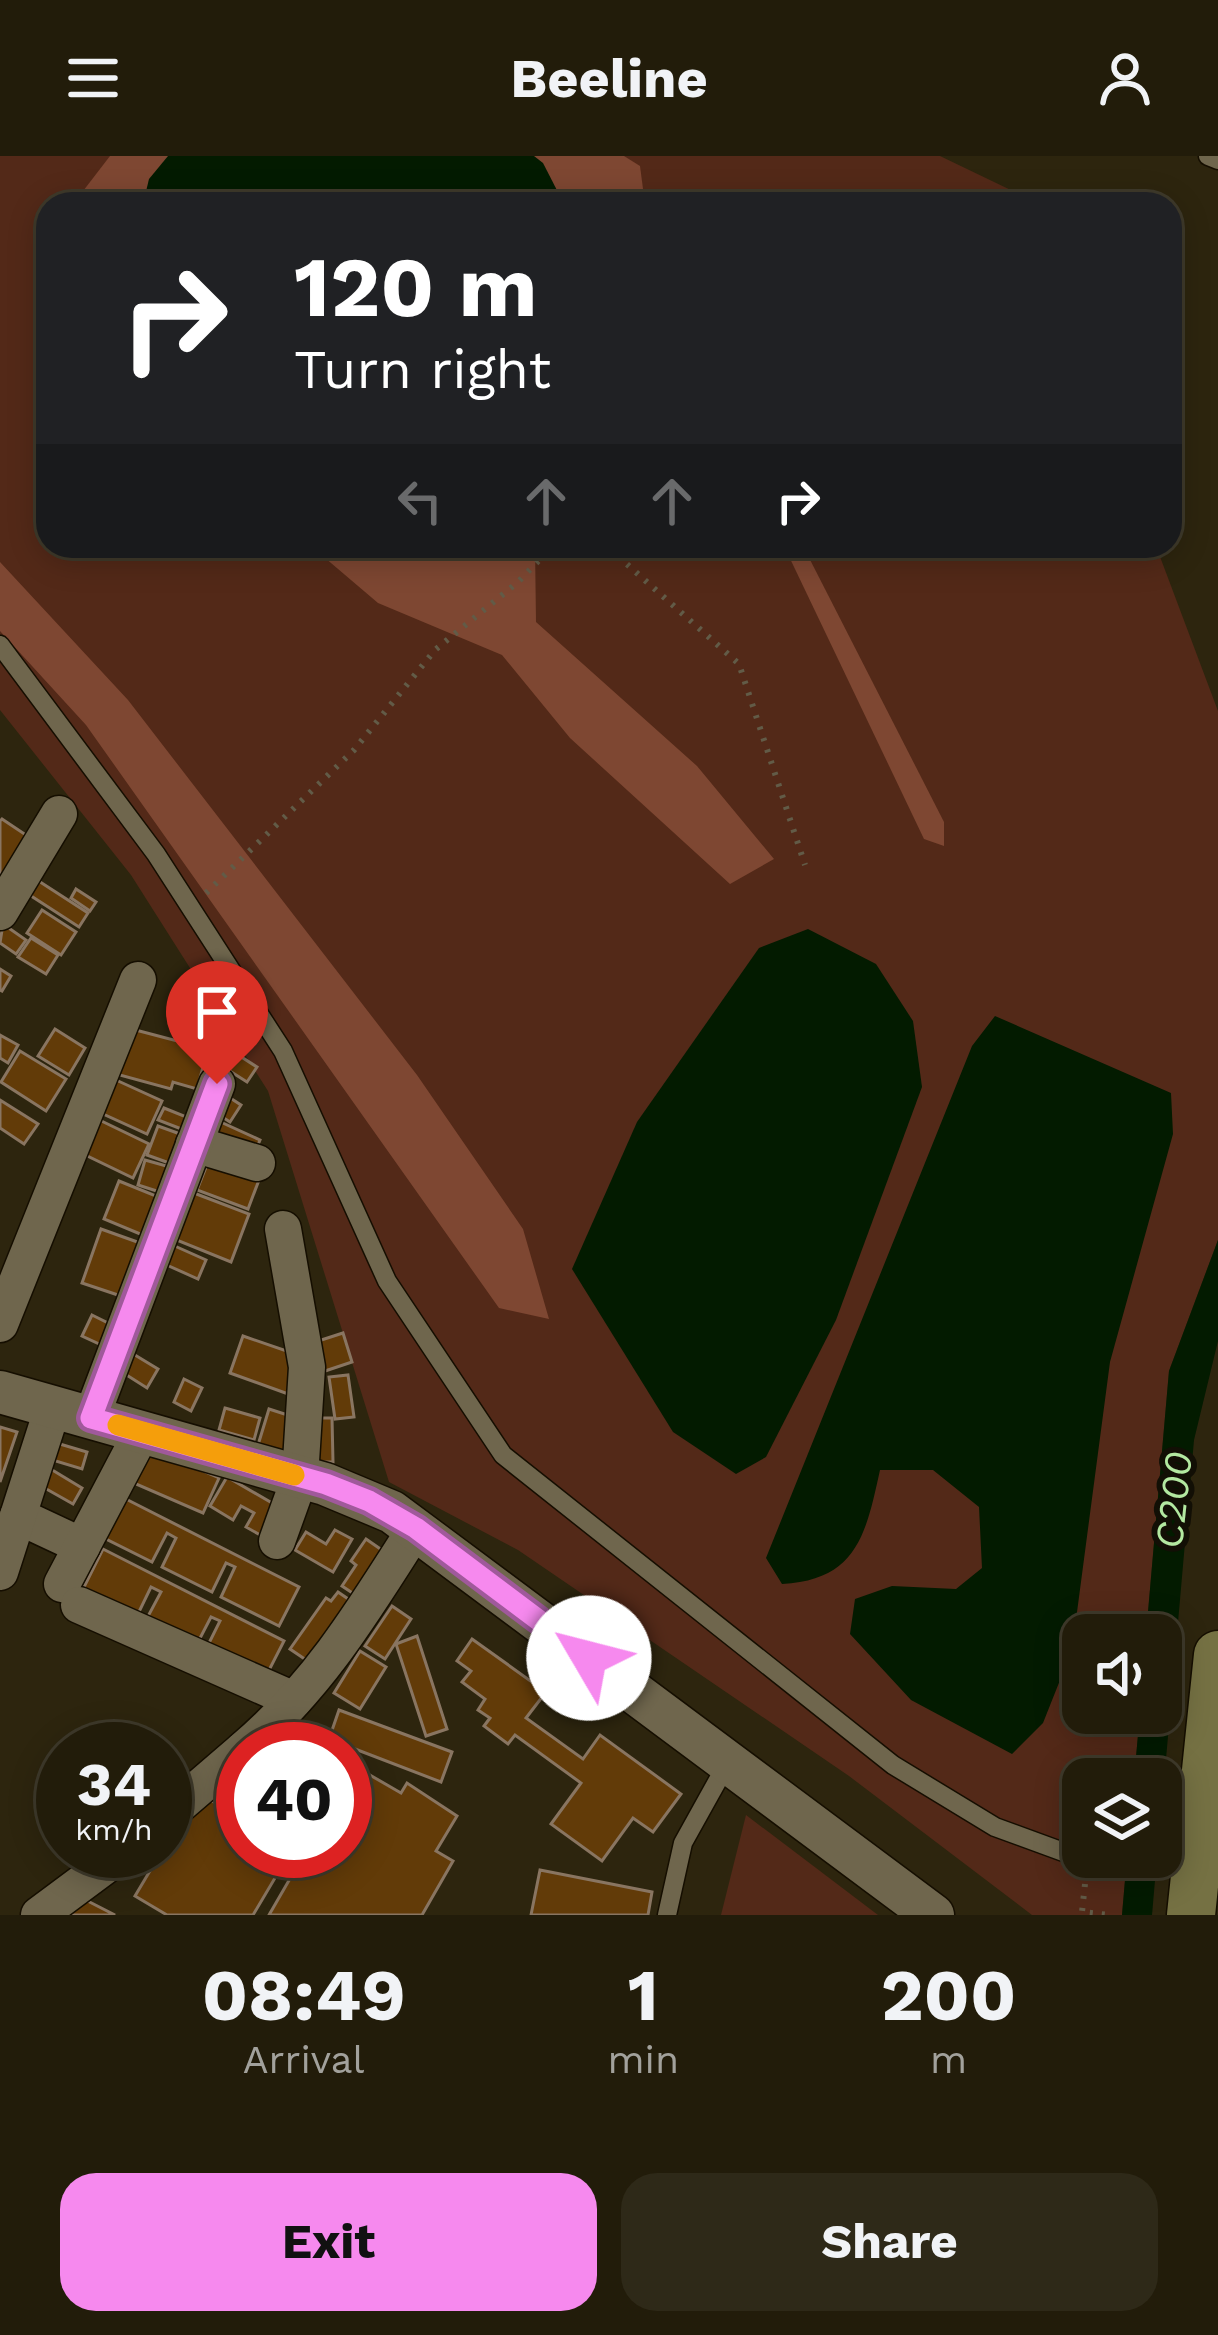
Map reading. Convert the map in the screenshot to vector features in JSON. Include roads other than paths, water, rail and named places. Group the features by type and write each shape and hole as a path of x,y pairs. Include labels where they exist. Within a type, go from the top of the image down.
{"main road":[{"path":"1191,1915 1218,1655"}],"street":[{"path":"0,912 59,814"},
{"path":"0,1324 138,980"},
{"path":"82,1546 7,1544 72,1412 217,1084"},
{"path":"194,1144 257,1163"},
{"path":"277,1540 300,1477 307,1367 283,1229"},
{"path":"0,1391 369,1501 416,1528 933,1915"},
{"path":"142,1432 82,1546 71,1595 294,1700"},
{"path":"272,1722 341,1647 416,1528"},
{"path":"192,1794 216,1774"},
{"path":"39,1915 89,1878"}],"lane":[{"path":"1208,156 1218,160"},
{"path":"0,645 156,854 284,1051 387,1281 503,1455 893,1765 994,1827 1062,1852"},
{"path":"667,1915 683,1843 728,1762"}],"water":[{"path":"168,156 534,156 543,163 558,192 146,192 149,179"},
{"path":"808,929 876,964 913,1021 922,1087 836,1320 766,1457 736,1474 673,1432 572,1269 637,1122 759,948"},
{"path":"995,1016 1171,1093 1173,1134 1110,1362 1077,1614 1062,1614 1062,1675 1043,1723 1012,1754 911,1700 850,1634 855,1599 892,1586 956,1589 982,1568 979,1507 933,1470 880,1470 863,1533 854,1550 827,1574 782,1584 766,1558 972,1046"},
{"name":"C200","path":"1218,1240 1218,1341 1194,1440 1179,1614 1148,1614 1169,1371"},
{"path":"1138,1734 1168,1734 1166,1758 1136,1758"},
{"path":"1125,1878 1155,1878 1152,1915 1122,1915"}]}
